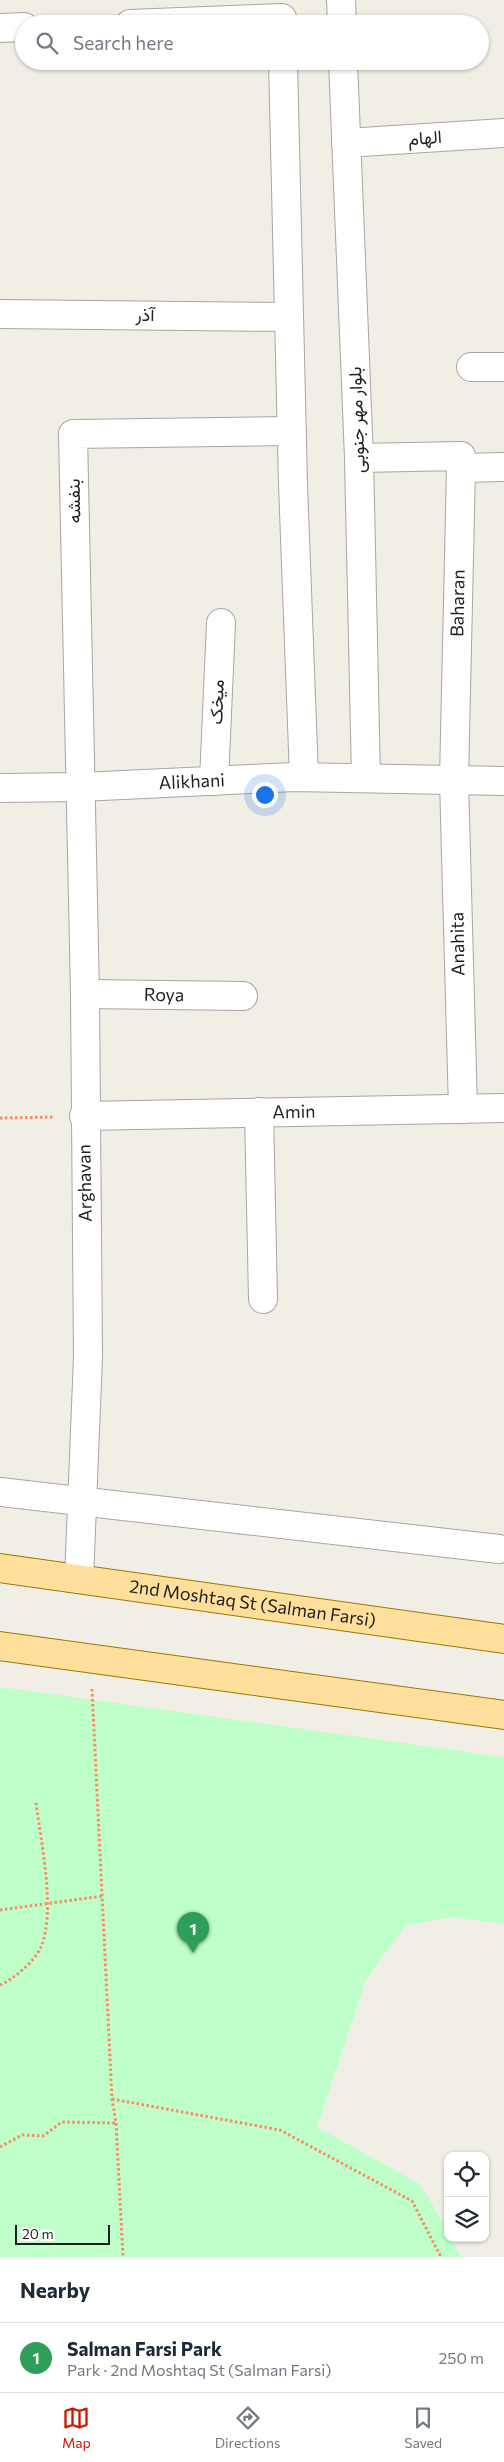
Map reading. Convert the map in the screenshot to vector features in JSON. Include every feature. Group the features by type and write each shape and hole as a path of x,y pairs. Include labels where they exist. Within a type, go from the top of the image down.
{"main road":[{"name":"2nd Moshtaq St (Salman Farsi)","path":"0,1568 504,1639"},
{"path":"0,1646 504,1715"}],"street":[{"path":"341,0 342,15"},
{"path":"267,15 282,14"},
{"path":"0,28 15,27"},
{"path":"283,70 292,431 304,777"},
{"name":"بلوار مهر جنوبی","path":"343,70 359,458 366,778"},
{"name":"الهام","path":"346,143 504,133"},
{"name":"آذر","path":"0,314 289,317"},
{"path":"471,367 504,368"},
{"name":"بنفشه","path":"80,787 73,434 292,431"},
{"path":"359,458 461,456 461,468 504,467"},
{"name":"Baharan","path":"454,780 461,468"},
{"name":"میخک","path":"214,781 220,623"},
{"name":"Alikhani","path":"0,788 80,787 304,777 504,781"},
{"name":"Anahita","path":"454,780 462,1109"},
{"name":"Arghavan","path":"78,1579 88,1357 84,1116 85,994 80,787"},
{"name":"Roya","path":"85,994 243,996"},
{"name":"Amin","path":"84,1116 504,1108"},
{"path":"259,1112 263,1299"},
{"path":"0,1492 499,1549"}],"path":[{"path":"0,1118 84,1116"},
{"path":"90,1658 112,2099 116,2123 123,2257"},
{"path":"0,1985 13,1980 41,1948 47,1916 47,1904 36,1803"},
{"path":"0,1910 103,1896"},
{"path":"112,2099 280,2130 412,2201 441,2257"},
{"path":"0,2147 22,2135 43,2136 62,2122 116,2123"}],"green space":[{"path":"0,1687 504,1757 504,1924 451,1917 405,1926 366,1980 317,2127 420,2184 444,2224 444,2242 453,2242 461,2257 0,2257"}],"place":[{"name":"Salman Farsi Park","path":"193,1953"}]}
